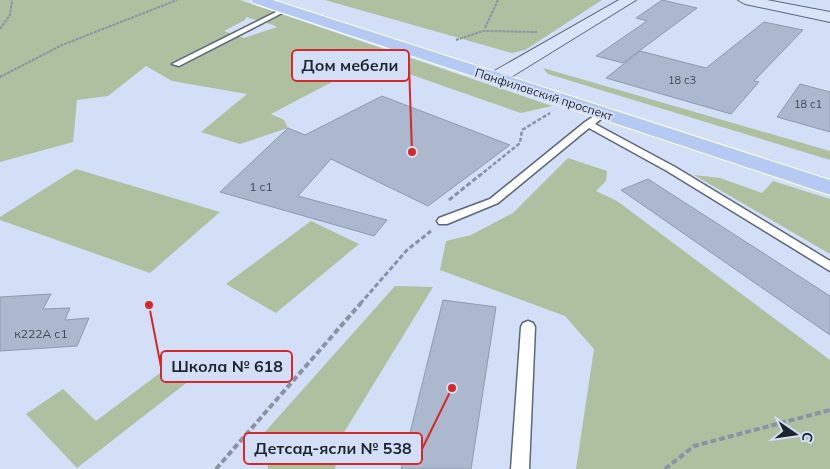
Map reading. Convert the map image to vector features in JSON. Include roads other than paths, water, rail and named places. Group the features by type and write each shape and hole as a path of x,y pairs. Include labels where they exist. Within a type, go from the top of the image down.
{"main road":[{"name":"Панфиловский проспект","path":"258,0 285,4 502,74 830,172"},
{"name":"Панфиловский проспект","path":"502,74 595,119 830,188"}],"street":[{"path":"502,74 629,0"},
{"path":"745,0 828,15"}],"lane":[{"path":"176,64 285,4"},
{"path":"443,221 494,201 595,119 671,169 830,267"},
{"path":"520,469 528,327"}],"place":[{"name":"Дом мебели","path":"412,152"},
{"name":"Школа № 618","path":"149,305"},
{"name":"Детсад-ясли № 538","path":"452,388"}]}
